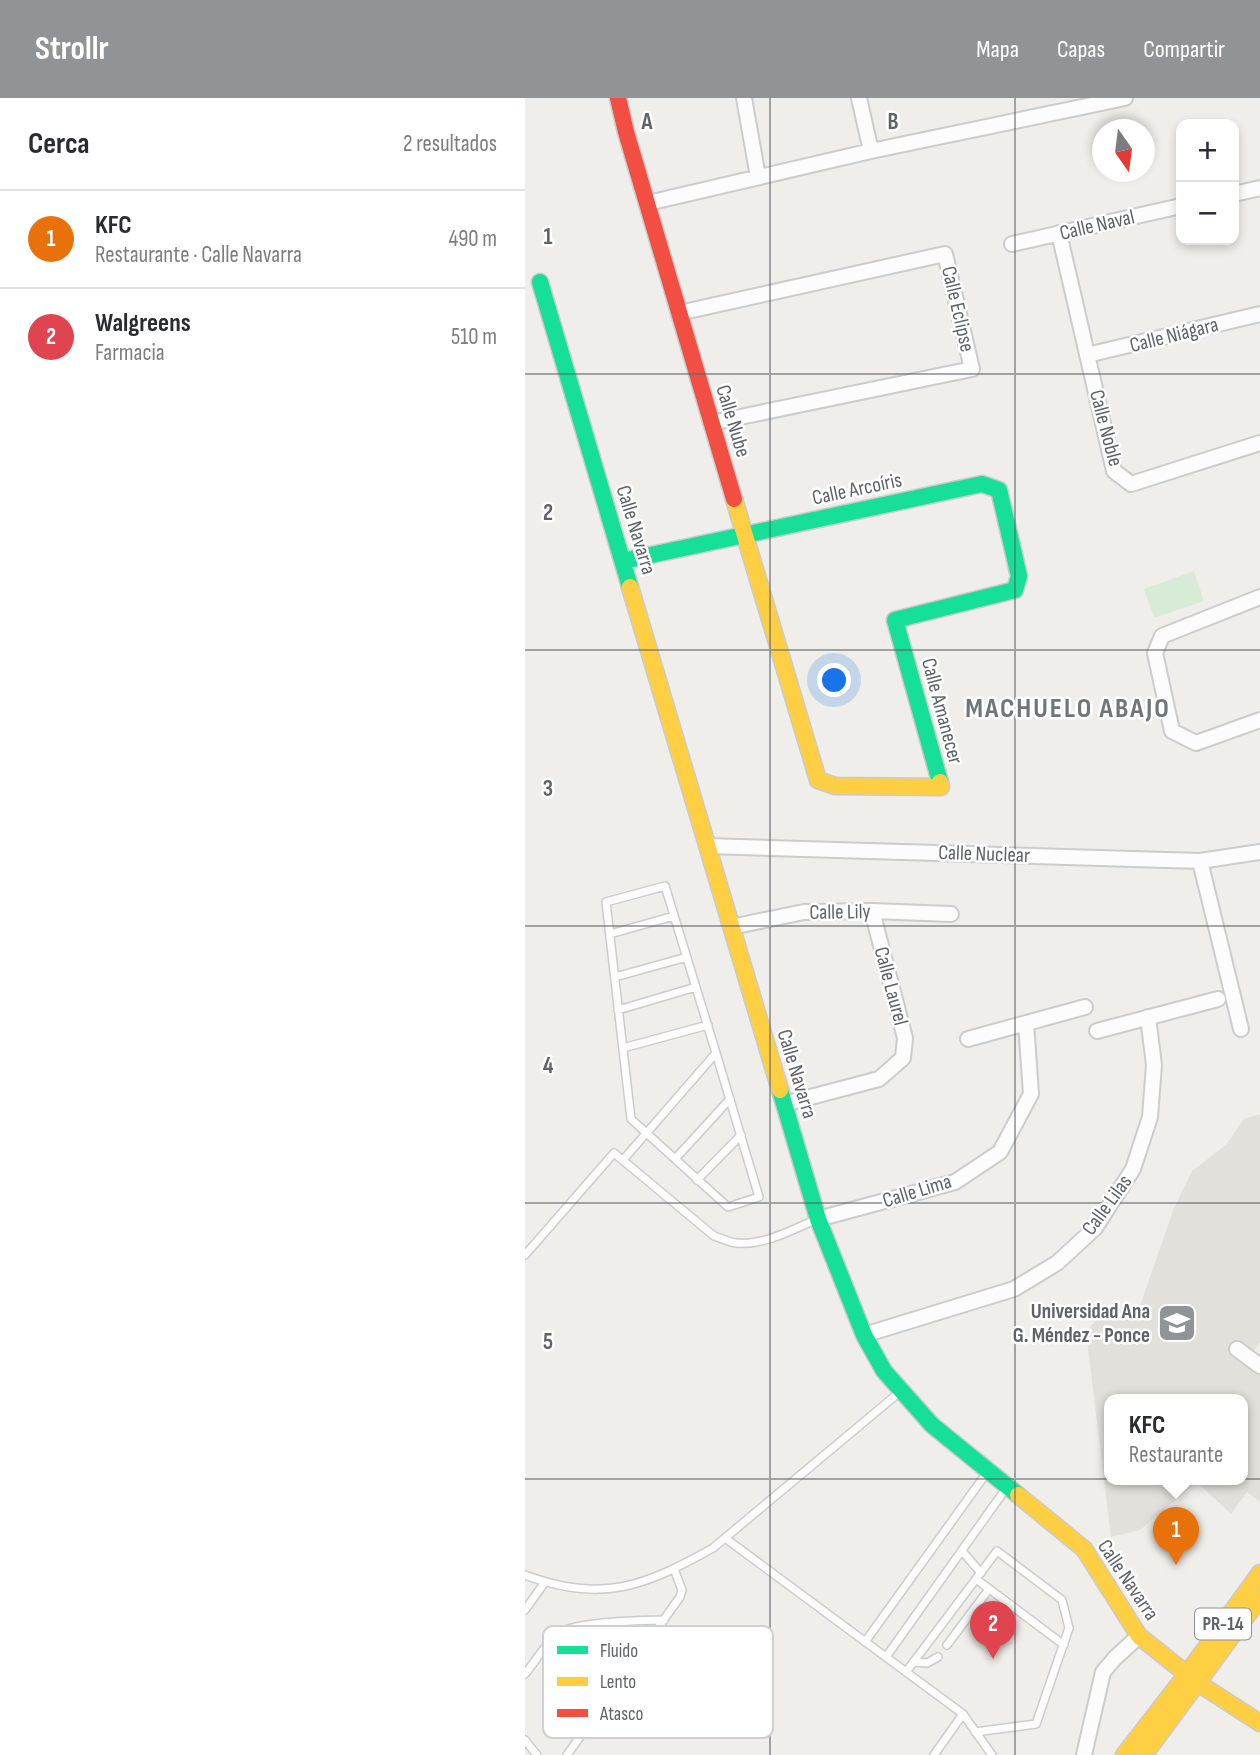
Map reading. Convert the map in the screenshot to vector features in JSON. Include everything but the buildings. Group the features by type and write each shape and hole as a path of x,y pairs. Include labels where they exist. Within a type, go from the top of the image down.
{"street":[{"name":"Calle Nube","path":"618,98 711,424 811,755"},
{"path":"744,98 758,177"},
{"path":"859,98 871,151"},
{"path":"648,204 871,151 1125,98"},
{"path":"1239,193 1260,188"},
{"name":"Calle Naval","path":"1012,244 1176,207"},
{"name":"Calle Noble","path":"1059,233 1114,471 1131,484 1260,443"},
{"name":"Calle Eclipse","path":"679,313 945,254 972,369 711,424"},
{"name":"Calle Navarra","path":"540,282 818,1219 864,1335 884,1371 932,1425 1084,1549 1139,1636 1192,1679 1260,1723"},
{"name":"Calle Niágara","path":"1087,355 1260,314"},
{"name":"Calle Arcoíris","path":"623,561 982,484 999,490 1019,576 1015,590"},
{"name":"Calle Amanecer","path":"811,755 818,780 835,786 941,787 895,620 1015,590"},
{"path":"1260,597 1162,636 1155,653 1173,731 1196,743 1260,720"},
{"name":"Calle Nuclear","path":"707,846 1199,861 1260,852"},
{"path":"1199,861 1241,1028"},
{"name":"Calle Laurel","path":"784,1104 879,1079 902,1059 905,1038 872,911"},
{"name":"Calle Lily","path":"731,927 804,912 951,914"},
{"path":"1097,1031 1218,999"},
{"path":"968,1039 1085,1007"},
{"name":"Calle Lilas","path":"864,1335 1014,1289 1057,1264 1095,1228 1133,1169 1150,1117 1154,1065 1148,1017"},
{"name":"Calle Lima","path":"818,1219 955,1182 1000,1152 1031,1094 1026,1023"},
{"path":"1237,1349 1260,1366"},
{"name":"PR-14","path":"1145,1755 1260,1573"},
{"name":"PR-14","path":"1124,1755 1260,1598"},
{"path":"1084,1755 1103,1672 1139,1636"}],"lane":[{"path":"665,886 674,916 759,1196 728,1207 631,1119 606,902 665,886"},
{"path":"610,934 674,916"},
{"path":"615,977 687,957"},
{"path":"618,1010 696,987"},
{"path":"623,1048 708,1025"},
{"path":"623,1160 716,1054"},
{"path":"675,1159 730,1099"},
{"path":"697,1180 741,1135"},
{"path":"525,1255 614,1153 714,1236 729,1241 750,1243 774,1238 818,1219"},
{"path":"525,1575 576,1589 603,1591 651,1580 674,1569 713,1548 902,1391"},
{"path":"865,1642 988,1471"},
{"path":"886,1657 1007,1486"},
{"path":"725,1538 963,1714 992,1755"},
{"path":"962,1550 989,1589 1064,1644"},
{"path":"906,1672 997,1551 1062,1600 1069,1628 1037,1724 975,1732"},
{"path":"660,1626 682,1590 674,1569"},
{"path":"525,1610 545,1582"},
{"path":"947,1645 989,1589"},
{"path":"580,1626 664,1620"},
{"path":"525,1674 543,1651"},
{"path":"915,1661 927,1663 938,1657"},
{"path":"935,1755 963,1714"},
{"path":"567,1755 579,1738"},
{"path":"525,1740 537,1755"}],"shaded area":[{"name":"Universidad Ana G. Méndez - Ponce","path":"1260,1114 1260,1342 1245,1363 1260,1374 1260,1502 1247,1492 1231,1514 1200,1485 1248,1485 1248,1394 1104,1394 1104,1480 1086,1332 1101,1314 1140,1306 1174,1208 1192,1171 1226,1145 1244,1119"},
{"name":"Universidad Ana G. Méndez - Ponce","path":"1105,1485 1193,1485 1140,1530 1111,1537"}],"green space":[{"path":"1194,571 1204,601 1154,618 1144,589"}],"traffic: fast":[{"path":"540,282 630,587"},
{"path":"623,561 982,484 999,490 1019,576 1015,590 895,620 940,782"},
{"path":"780,1090 818,1219 864,1335 884,1371 932,1425 1018,1495"}],"traffic: slow":[{"path":"734,499 818,780 835,786 941,787 940,782"},
{"path":"630,587 780,1090"},
{"path":"1018,1495 1084,1549 1139,1636 1198,1683 1260,1723"},
{"path":"1124,1755 1260,1573"},
{"path":"1144,1755 1260,1598"}],"traffic: jam":[{"path":"618,98 734,499"}],"place":[{"name":"Universidad Ana G. Méndez - Ponce","path":"1177,1323"},
{"name":"KFC","path":"1176,1565"},
{"name":"Walgreens","path":"993,1659"}],"district":[{"name":"MACHUELO ABAJO","path":"1068,708"}]}
